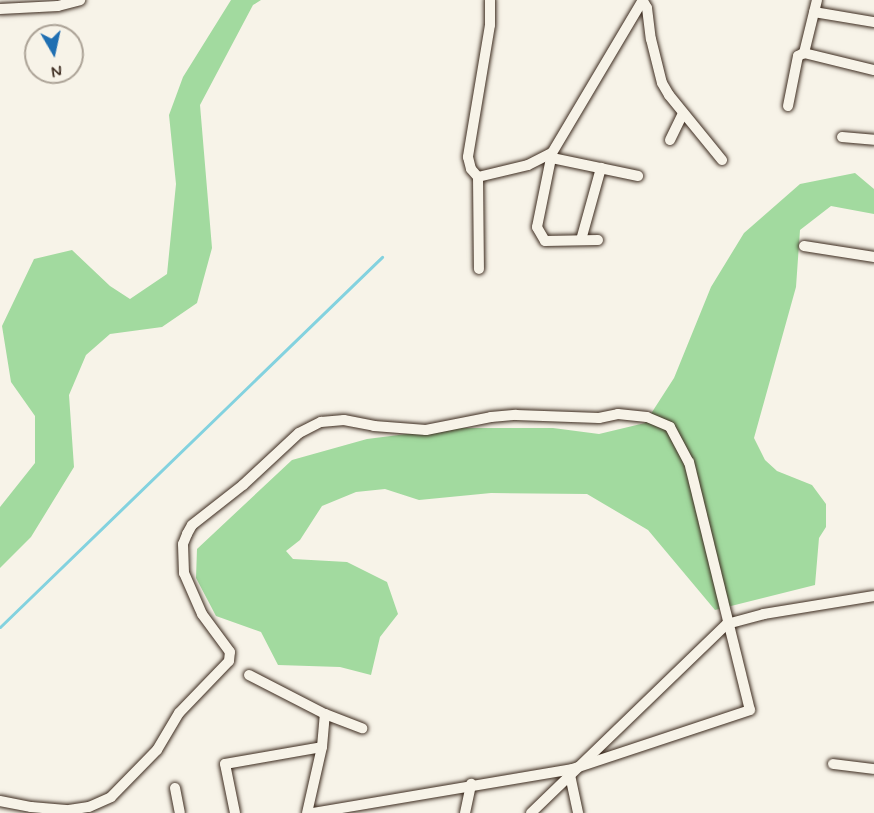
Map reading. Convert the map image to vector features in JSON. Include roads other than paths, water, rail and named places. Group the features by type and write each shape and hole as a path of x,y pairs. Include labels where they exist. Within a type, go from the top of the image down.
{"street":[{"path":"0,9 58,6 80,0"},
{"path":"479,269 478,177 471,170 468,157 490,25 490,0"},
{"path":"643,0 650,21 651,39 662,83 683,113 722,160"},
{"path":"598,240 545,241 537,227 552,155 643,0"},
{"path":"804,53 817,0"},
{"path":"814,12 874,22"},
{"path":"788,106 798,56 804,53 874,70"},
{"path":"669,140 683,113"},
{"path":"842,138 874,140"},
{"path":"478,177 528,165 552,155 638,176"},
{"path":"581,240 601,168"},
{"path":"804,246 874,257"},
{"path":"0,801 60,809 89,807 111,797 157,750 179,713 229,661 230,652 202,614 184,573 183,544 187,534 192,525 243,485 299,433 321,422 344,420 374,426 426,430 491,417 516,415 599,418 618,414 661,420 670,427 689,462 750,710 572,772 471,784 312,813"},
{"path":"531,813 563,785 572,772 728,624 764,614 874,596"},
{"path":"249,675 325,714 363,728"},
{"path":"307,813 322,747 325,714"},
{"path":"235,813 225,764 322,747"},
{"path":"833,764 874,769"},
{"path":"572,772 578,813"},
{"path":"465,813 471,784"},
{"path":"175,788 180,813"}],"waterway":[{"path":"0,627 382,257"}]}
